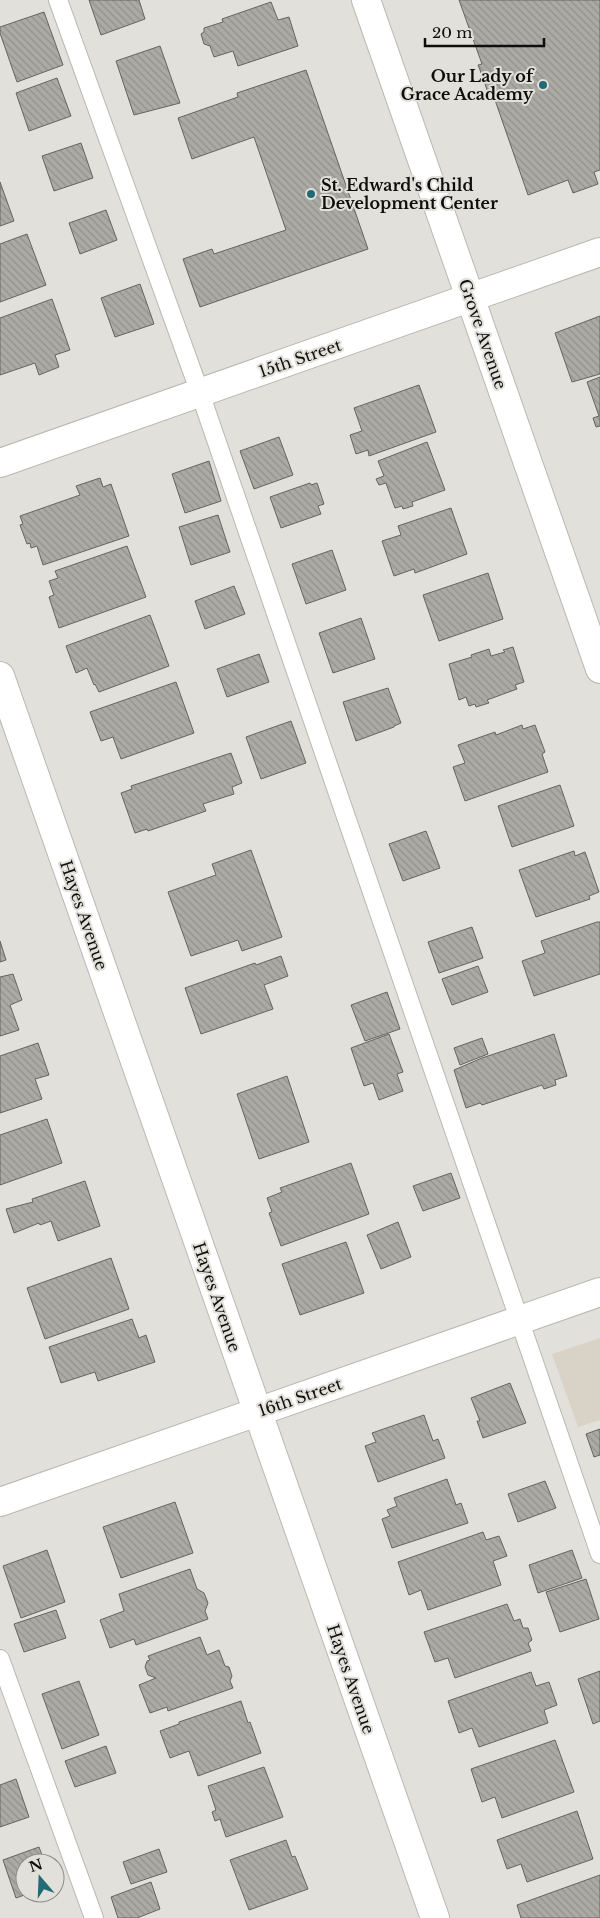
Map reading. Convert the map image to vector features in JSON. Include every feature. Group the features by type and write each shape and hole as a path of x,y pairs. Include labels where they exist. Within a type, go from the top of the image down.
{"street":[{"name":"Grove Avenue","path":"366,0 600,669"},
{"name":"15th Street","path":"0,463 600,252"},
{"name":"Hayes Avenue","path":"0,676 435,1918"},
{"name":"16th Street","path":"0,1502 600,1292"}],"lane":[{"path":"58,0 200,393 600,1554"},
{"path":"0,1660 94,1918"}],"shaded area":[{"path":"600,1338 600,1420 578,1427 552,1354"}],"building":[{"path":"89,0 139,0 145,19 101,35"},
{"name":"Our Lady of Grace Academy","path":"459,0 600,0 600,170 594,172 598,184 573,193 568,180 528,195 495,100 491,101 478,65 482,64"},
{"path":"271,2 278,20 289,17 298,46 238,66 233,51 214,57 210,46 204,44 201,34 204,32 204,28 223,22 222,19"},
{"path":"44,12 63,65 17,82 0,33 0,27"},
{"path":"160,46 180,103 134,115 116,61"},
{"name":"St. Edward's Child Development Center","path":"306,70 368,249 200,307 183,259 212,249 214,254 286,230 254,137 192,159 178,118 238,97 237,93"},
{"path":"57,78 71,116 29,131 16,93"},
{"path":"81,143 93,178 54,191 42,156"},
{"path":"0,182 14,221 0,226"},
{"path":"106,210 117,240 80,254 69,223"},
{"path":"27,234 46,285 0,302 0,244"},
{"path":"140,284 154,324 115,337 101,298"},
{"path":"52,299 70,350 55,355 59,367 39,375 35,363 0,375 0,318"},
{"path":"600,316 600,374 572,382 555,333"},
{"path":"600,377 600,426 596,427 593,418 599,416 587,382"},
{"path":"419,385 436,432 369,456 368,450 356,454 350,435 362,431 354,408"},
{"path":"279,437 293,475 254,489 240,451"},
{"path":"427,442 445,490 412,502 413,506 403,509 402,506 395,508 386,483 379,485 376,479 384,476 378,461"},
{"path":"209,461 221,501 185,513 172,474"},
{"path":"100,478 103,487 111,484 129,536 43,565 37,546 31,548 30,543 27,544 20,525 23,524 20,516 80,495 76,486"},
{"path":"310,483 311,485 317,483 324,504 318,506 321,514 281,528 270,497"},
{"path":"451,508 467,554 415,573 414,569 394,576 382,541 401,535 398,526"},
{"path":"218,515 230,552 191,565 179,527"},
{"path":"127,546 146,597 59,628 49,597 54,595 49,581 58,578 55,571"},
{"path":"332,550 346,590 306,604 292,564"},
{"path":"488,573 503,619 439,641 423,595"},
{"path":"234,586 245,614 205,629 195,601"},
{"path":"150,615 169,666 99,692 87,668 76,673 66,646"},
{"path":"361,618 375,659 333,673 319,633"},
{"path":"513,647 524,682 515,685 517,689 487,700 489,703 476,707 475,704 469,706 466,697 459,700 449,664 472,657 471,655 489,649 491,656 505,652 503,650"},
{"path":"259,654 269,682 227,697 217,669"},
{"path":"176,682 194,733 121,759 113,737 101,741 90,712"},
{"path":"388,688 401,723 356,741 343,702"},
{"path":"291,721 306,763 261,779 246,737"},
{"path":"522,725 523,729 535,725 545,752 542,754 548,772 465,801 453,767 465,763 458,745 495,732 496,735"},
{"path":"231,753 242,783 232,787 234,794 203,804 206,811 148,831 147,829 135,833 121,793 132,789 131,786"},
{"path":"560,785 574,826 512,847 498,806"},
{"path":"426,831 440,868 403,881 389,844"},
{"path":"251,850 282,937 242,951 238,940 191,956 168,892 216,875 212,864"},
{"path":"574,851 575,856 585,852 599,892 589,896 590,899 536,917 519,870"},
{"path":"600,922 600,974 534,996 522,961 545,953 541,941"},
{"path":"472,927 483,958 439,973 428,942"},
{"path":"0,941 6,960 0,962"},
{"path":"281,956 288,976 264,985 273,1009 201,1034 185,988 255,963 256,965"},
{"path":"478,966 488,992 452,1005 442,979"},
{"path":"13,974 22,1000 10,1005 19,1030 0,1036 0,977"},
{"path":"387,992 400,1029 365,1041 351,1005"},
{"path":"389,1034 403,1072 397,1074 403,1091 379,1100 373,1083 364,1086 351,1048"},
{"path":"554,1034 567,1076 555,1080 556,1085 544,1089 542,1085 482,1105 480,1103 466,1108 454,1070 482,1058"},
{"path":"482,1038 488,1054 460,1065 454,1048"},
{"path":"38,1043 49,1075 35,1079 42,1099 0,1113 0,1056"},
{"path":"287,1076 309,1142 259,1159 237,1094"},
{"path":"47,1119 62,1163 0,1185 0,1135"},
{"path":"351,1163 369,1214 281,1246 269,1213 272,1212 267,1198 282,1192 280,1188"},
{"path":"451,1173 460,1198 423,1211 413,1186"},
{"path":"85,1181 100,1226 58,1241 51,1221 40,1225 39,1223 14,1233 6,1209 33,1202 32,1199"},
{"path":"398,1222 411,1257 381,1269 367,1235"},
{"path":"346,1242 364,1293 300,1315 282,1264"},
{"path":"111,1258 129,1309 45,1339 27,1288"},
{"path":"132,1319 139,1338 146,1335 155,1362 98,1381 95,1372 61,1383 49,1347"},
{"path":"510,1383 526,1423 483,1438 477,1421 480,1421 471,1398"},
{"path":"424,1415 433,1441 438,1439 445,1458 378,1482 365,1446 376,1442 372,1433"},
{"path":"600,1429 600,1455 594,1457 586,1434"},
{"path":"447,1479 456,1505 461,1503 468,1523 392,1548 382,1519 390,1516 387,1510 397,1506 394,1498"},
{"path":"545,1481 556,1508 518,1522 508,1494"},
{"path":"175,1502 193,1553 121,1578 103,1527"},
{"path":"483,1532 486,1540 499,1536 507,1556 493,1561 501,1585 428,1610 421,1590 409,1595 398,1562"},
{"path":"47,1550 65,1602 21,1618 3,1566"},
{"path":"572,1550 582,1578 538,1593 529,1565"},
{"path":"190,1569 197,1589 204,1593 208,1603 205,1611 208,1619 136,1645 134,1639 110,1648 100,1620 124,1611 119,1594"},
{"path":"586,1579 599,1619 560,1632 546,1592"},
{"path":"507,1604 514,1621 520,1619 523,1628 528,1628 532,1640 528,1643 531,1651 455,1678 448,1658 435,1662 424,1632"},
{"path":"56,1610 66,1638 24,1652 14,1624"},
{"path":"200,1637 207,1655 219,1650 225,1666 229,1667 232,1676 230,1681 233,1688 168,1711 167,1707 150,1713 139,1685 156,1678 148,1675 145,1667 147,1661 150,1660 148,1656"},
{"path":"600,1671 600,1721 593,1724 578,1679"},
{"path":"531,1672 536,1686 549,1682 557,1705 544,1710 548,1723 479,1747 472,1728 459,1733 448,1701"},
{"path":"79,1681 99,1735 62,1749 42,1694"},
{"path":"241,1701 261,1753 198,1776 189,1751 170,1758 160,1731 179,1724 179,1722"},
{"path":"555,1740 574,1792 502,1818 495,1797 482,1802 471,1769"},
{"path":"106,1746 116,1773 75,1787 65,1761"},
{"path":"264,1767 283,1817 226,1837 220,1819 215,1821 212,1812 216,1810 208,1786"},
{"path":"16,1779 29,1817 0,1827 0,1785"},
{"path":"577,1811 593,1859 527,1882 521,1864 507,1869 497,1840"},
{"path":"286,1840 292,1857 295,1856 308,1889 249,1910 230,1860"},
{"path":"39,1847 41,1853 22,1853"},
{"path":"159,1849 167,1872 131,1884 123,1862"},
{"path":"15,1856 15,1895 3,1860"},
{"path":"600,1875 600,1918 521,1918 517,1905"},
{"path":"151,1882 160,1909 137,1918 118,1918 111,1897"}],"place":[{"name":"Our Lady of Grace Academy","path":"543,85"},
{"name":"St. Edward's Child Development Center","path":"311,194"}]}
